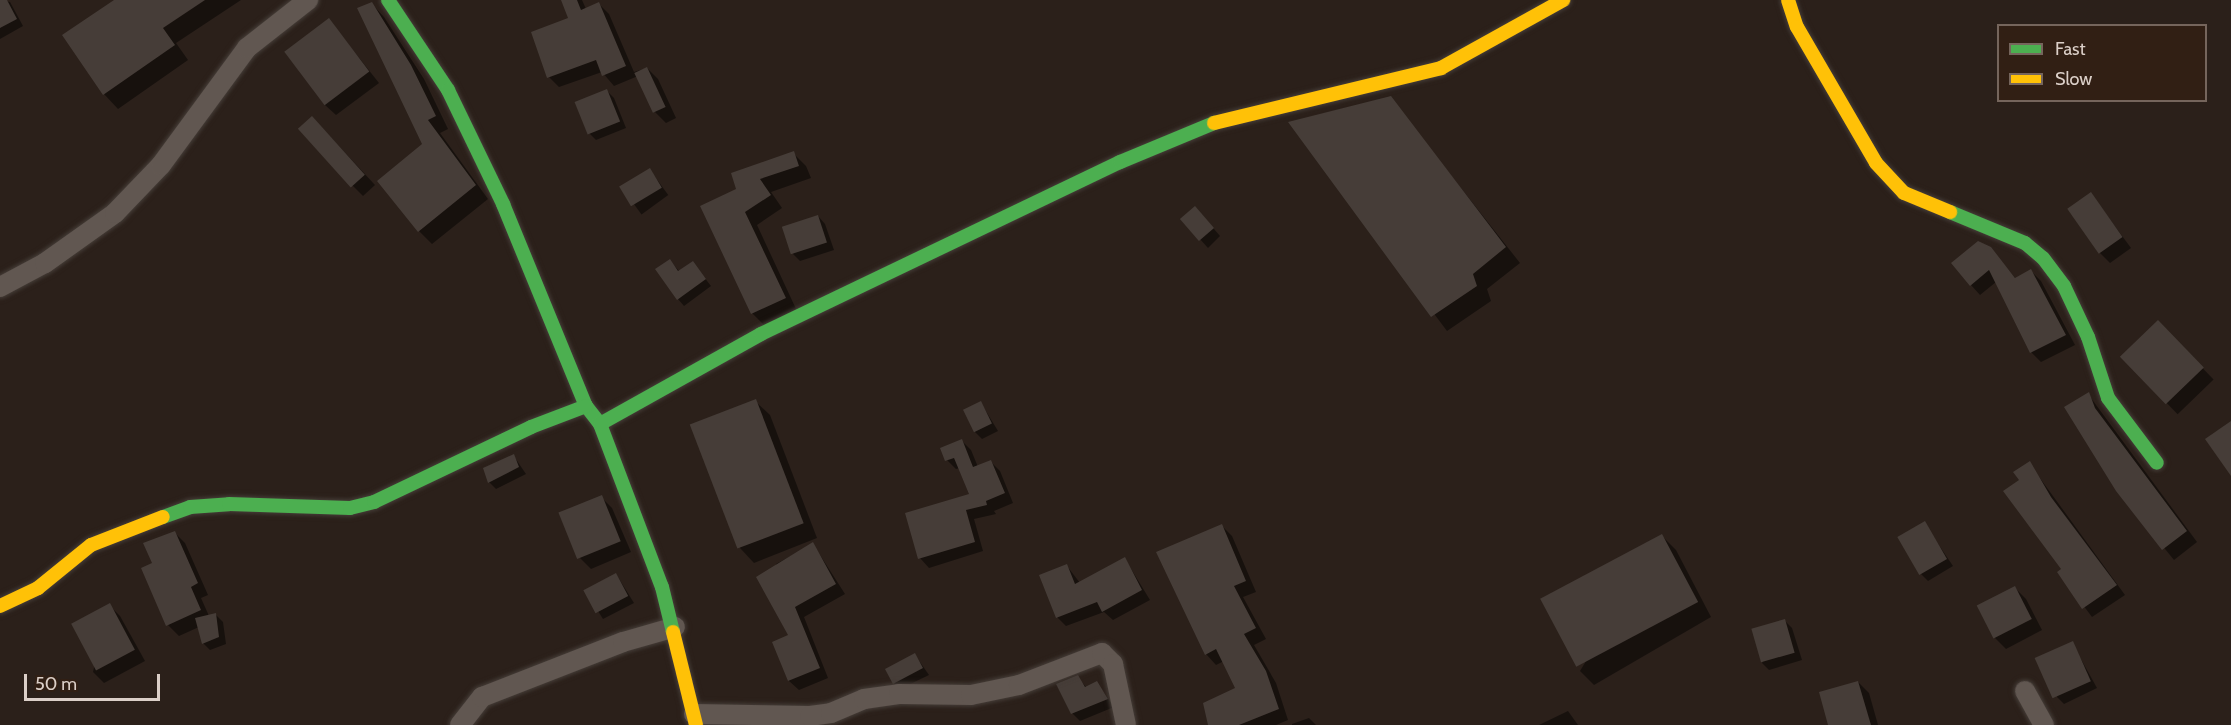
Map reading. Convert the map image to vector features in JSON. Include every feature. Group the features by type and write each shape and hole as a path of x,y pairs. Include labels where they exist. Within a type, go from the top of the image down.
{"street":[{"path":"0,287 45,263 115,213 161,165 247,48 308,0"},
{"path":"388,0 448,90 503,204 586,406 600,424 675,627 695,720 810,716 831,713 864,699 899,694 971,694 1018,685 1102,653 1113,664 1126,725"},
{"path":"600,424 761,334 1120,162 1201,127 1260,109 1441,68 1563,0"},
{"path":"1788,0 1797,27 1841,106 1876,163 1904,193 2025,243 2043,258 2064,286 2088,337 2108,398 2157,463"},
{"path":"0,606 38,588 91,545 190,507 229,504 350,508 375,502 531,427 586,406"},
{"path":"460,725 482,697 675,627"},
{"path":"2025,691 2044,725"}],"building":[{"path":"0,0 7,0 17,19 0,28"},
{"path":"114,0 205,0 163,28 175,45 103,95 62,35"},
{"path":"561,0 577,0 581,10 599,2 626,66 602,76 596,60 547,78 531,32 568,18"},
{"path":"372,2 411,65 436,116 428,120 476,185 418,232 377,181 422,144 357,8"},
{"path":"329,18 369,72 325,105 284,52"},
{"path":"647,67 666,107 653,113 634,73"},
{"path":"607,89 620,121 588,135 575,102"},
{"path":"1391,96 1506,247 1473,274 1477,286 1431,317 1288,122"},
{"path":"312,116 365,175 351,187 298,129"},
{"path":"794,151 799,166 760,179 771,195 745,212 786,298 751,314 700,206 736,189 731,173"},
{"path":"650,168 662,188 631,206 619,187"},
{"path":"2091,192 2123,237 2099,254 2067,209"},
{"path":"1195,206 1214,228 1199,241 1180,219"},
{"path":"818,215 827,243 791,254 782,227"},
{"path":"1978,241 1991,247 2015,278 2031,269 2066,335 2030,353 1989,270 1970,286 1951,263"},
{"path":"670,259 678,271 693,261 706,279 677,300 655,269"},
{"path":"2158,320 2204,367 2166,404 2120,357"},
{"path":"2089,392 2095,408 2187,531 2162,550 2116,491 2064,407"},
{"path":"756,399 804,523 737,549 690,424"},
{"path":"981,401 992,423 974,432 963,410"},
{"path":"2231,421 2231,476 2205,439"},
{"path":"962,439 973,467 991,460 1005,493 986,501 987,505 966,510 975,542 918,559 905,513 969,494 954,458 945,461 940,448"},
{"path":"514,454 519,467 488,483 483,468"},
{"path":"2030,461 2051,497 2117,585 2082,609 2057,572 2061,569 2003,491 2019,480 2013,472"},
{"path":"602,495 621,541 577,559 558,513"},
{"path":"1925,521 1947,559 1919,575 1897,537"},
{"path":"1222,524 1246,581 1234,586 1256,628 1244,634 1266,671 1279,709 1239,725 1208,725 1203,703 1235,688 1216,649 1205,655 1156,552"},
{"path":"175,531 198,583 191,587 201,610 166,626 141,568 152,563 143,543"},
{"path":"1662,534 1698,602 1576,667 1540,599"},
{"path":"813,542 836,584 795,607 820,668 788,681 772,642 788,635 756,577"},
{"path":"1125,557 1142,590 1102,612 1097,602 1056,618 1039,575 1067,564 1075,584"},
{"path":"616,573 628,596 596,613 583,590"},
{"path":"2015,586 2032,619 1993,638 1977,606"},
{"path":"110,603 135,650 96,670 71,624"},
{"path":"216,613 219,637 202,644 195,618"},
{"path":"1785,619 1795,653 1761,662 1751,629"},
{"path":"2073,641 2091,681 2053,698 2035,658"},
{"path":"915,653 923,668 893,684 885,669"},
{"path":"1078,675 1085,687 1097,681 1108,699 1071,714 1056,684"},
{"path":"1858,681 1871,725 1828,725 1819,692"}],"traffic: fast":[{"path":"388,0 448,90 503,204 586,406 600,424 662,587 673,632"},
{"path":"600,424 761,334 1120,162 1214,123"},
{"path":"1950,212 2025,243 2043,258 2064,286 2088,337 2108,398 2157,463"},
{"path":"163,517 190,507 229,504 350,508 374,502 531,427 586,406"}],"traffic: slow":[{"path":"1214,123 1441,68 1563,0"},
{"path":"1788,0 1797,27 1876,163 1904,193 1950,212"},
{"path":"0,606 38,588 91,545 163,517"},
{"path":"673,632 696,725"}]}
